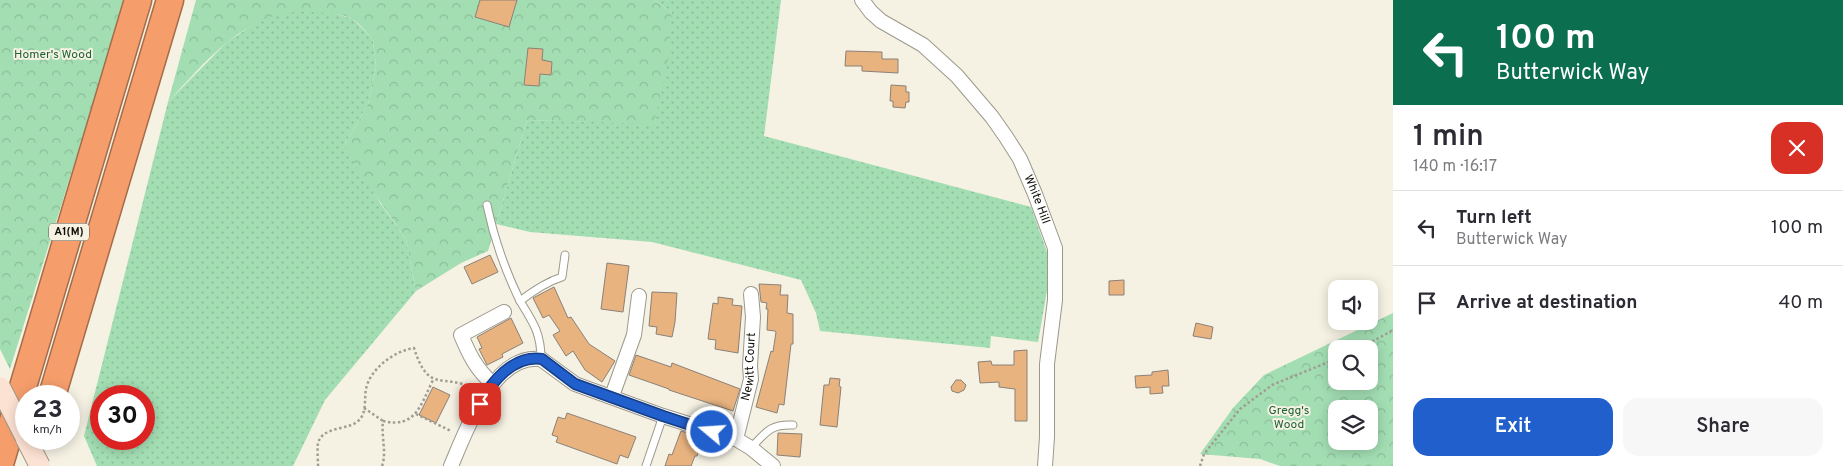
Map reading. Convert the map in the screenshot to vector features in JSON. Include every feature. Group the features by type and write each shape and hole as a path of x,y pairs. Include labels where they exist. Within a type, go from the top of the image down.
{"highway":[{"name":"A1(M)","path":"0,464 138,0"},
{"name":"A1(M)","path":"55,385 170,0"},
{"path":"32,466 37,450"}],"main road":[{"path":"0,387 15,417"},
{"path":"32,450 40,466"}],"street":[{"name":"White Hill","path":"862,0 881,21 923,45 957,76 992,117 1006,137 1020,159 1035,194 1055,248 1055,300 1047,364 1045,466"},
{"name":"Newitt Court","path":"736,439 751,379 751,294"},
{"path":"612,396 634,334 639,296"},
{"path":"488,388 474,364 461,335 504,312"},
{"path":"451,466 488,388 500,374 512,367 527,360 542,359 575,384 663,416 736,439 751,448 773,466"}],"lane":[{"path":"487,205 501,259 520,301 536,329 541,342 542,359"},
{"path":"520,301 539,287 562,277 565,254"},
{"path":"646,466 663,416"},
{"path":"751,448 769,429 780,424 793,425"}],"path":[{"path":"1376,340 1393,330"},
{"path":"318,466 318,443 322,437 328,432 358,422 363,416 368,381 372,375 389,359 407,349 414,348 422,368 433,380 488,388"},
{"path":"1200,466 1204,454 1240,409 1272,385 1328,362"},
{"path":"364,408 383,421 390,423 402,422 416,414 433,380"},
{"path":"416,414 464,437"},
{"path":"382,466 385,458 382,432 383,421"}],"green space":[{"name":"Homer's Wood","path":"0,0 123,0 108,56 10,369 0,349"},
{"path":"196,0 654,0 672,12 668,62 654,124 527,120 488,251 461,263 416,291 406,239 359,172 345,144 368,104 376,67 373,39 354,20 340,15 291,12 270,18 250,27 214,53 168,102"},
{"path":"654,0 781,0 764,136 1031,207 1047,252 1048,285 1038,342 991,336 990,348 820,331 816,313 801,280 652,242 530,232 496,224 527,120 654,123 672,12"},
{"path":"296,10 334,13 353,19 373,39 376,67 368,104 345,144 380,203 406,239 416,291 325,400 293,466 97,466 90,450 155,450 155,385 97,385 168,102 226,43 261,19"},
{"name":"Gregg's Wood","path":"1393,313 1393,466 1280,466 1260,459 1200,454 1233,408 1264,375 1328,344 1328,390 1378,390 1378,340 1337,340 1358,330 1378,330 1378,320"},
{"path":"90,412 90,450 84,436"}],"building":[{"path":"480,0 517,0 509,27 475,17"},
{"path":"528,48 543,49 542,60 552,62 551,75 540,74 539,86 524,85"},
{"path":"846,51 882,52 882,59 898,59 898,73 862,71 862,66 845,66"},
{"path":"891,85 906,86 906,92 909,92 909,102 906,102 905,108 893,107 893,101 890,101"},
{"path":"490,255 498,272 472,284 464,267"},
{"path":"607,263 629,266 623,312 601,309"},
{"path":"1124,280 1124,295 1109,295 1109,281"},
{"path":"759,284 781,285 780,295 788,295 787,313 793,314 793,344 791,344 784,405 779,404 777,413 756,407 771,351 773,352 776,332 767,330 767,303 761,302"},
{"path":"554,287 568,318 571,317 589,344 615,361 602,382 585,370 573,351 566,356 553,335 560,331 549,315 543,318 533,298"},
{"path":"652,292 677,293 672,337 656,334 657,327 649,326"},
{"path":"718,297 733,299 732,305 742,306 738,353 715,349 716,340 708,339 713,303 718,304"},
{"path":"511,318 523,343 502,354 503,357 487,365 479,349 482,348 477,337"},
{"path":"1196,323 1213,327 1211,339 1193,336"},
{"path":"1027,350 1027,421 1015,421 1015,389 999,387 999,382 980,383 978,362 991,361 992,365 1014,365 1014,351"},
{"path":"636,355 671,367 672,363 740,389 733,411 629,375"},
{"path":"1168,370 1169,386 1162,386 1163,393 1150,394 1150,387 1136,388 1135,376 1152,375 1152,372"},
{"path":"830,378 840,379 837,427 820,425 824,385 829,385"},
{"path":"956,380 961,380 966,385 964,390 958,393 952,391 951,387"},
{"path":"433,387 450,395 436,423 419,415"},
{"path":"567,413 636,437 628,458 620,455 617,464 556,442 558,437 552,435 558,417 565,419"},
{"path":"681,431 703,438 697,456 695,456 691,466 665,466 669,454 672,455"},
{"path":"778,433 802,434 800,457 777,455"}],"route":[{"path":"480,404 492,383 500,374 527,360 535,358 542,359 575,384 712,432"}]}
